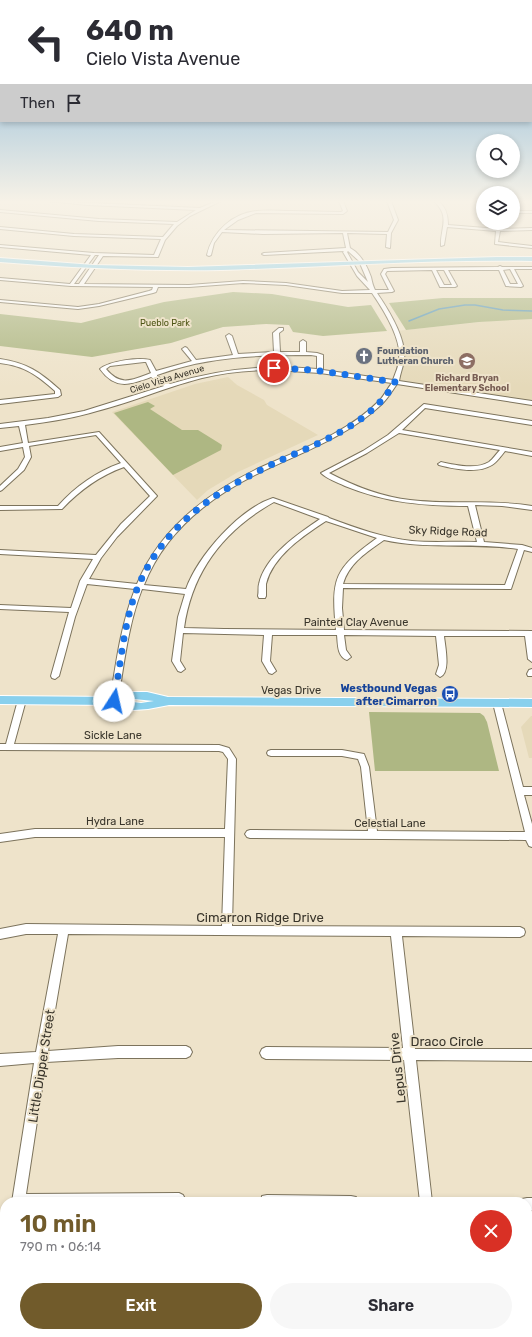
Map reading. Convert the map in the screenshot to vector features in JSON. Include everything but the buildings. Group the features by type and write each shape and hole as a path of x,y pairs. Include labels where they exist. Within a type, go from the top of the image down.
{"main road":[{"path":"31,263 83,269"},
{"path":"361,264 371,263"},
{"path":"0,266 194,273 352,264 423,263"},
{"name":"Vegas Drive","path":"0,700 114,701 123,705 144,706 151,706 169,701 532,703"}],"street":[{"path":"71,285 87,263"},
{"path":"81,285 95,263"},
{"path":"114,701 128,620 138,587 153,558 170,536 191,514 206,502 248,476 320,443 353,424 377,404 395,382 401,363 402,353 396,330 372,291 360,277 352,264"},
{"path":"361,264 369,277 372,291"},
{"path":"500,267 508,285 521,286 511,268"},
{"path":"0,279 71,285 189,286 243,282 286,284 346,293 392,291 383,274 386,270 392,269 500,267 532,268"},
{"path":"433,268 442,286 455,286 445,268"},
{"path":"323,290 329,284"},
{"path":"0,301 65,308 86,307 151,292 154,291 156,286"},
{"path":"277,353 276,333 281,329"},
{"path":"229,336 236,356"},
{"path":"303,342 303,354"},
{"path":"185,349 195,362"},
{"path":"172,386 166,385 163,380 154,377 154,374 148,361 144,360 104,368 104,370 117,382 122,383 154,374 195,362 236,356 277,353 320,355 320,371"},
{"path":"0,361 19,364 38,373 58,391 58,395 0,402"},
{"name":"Cielo Vista Avenue","path":"0,426 22,424 94,410 202,377 240,370 279,368 320,371 532,403"},
{"path":"531,507 506,504 430,504 393,499 342,482 324,473 367,452 398,432 424,406 532,423"},
{"path":"0,489 21,470 28,457 22,424"},
{"path":"398,432 532,454"},
{"path":"0,449 26,446 97,433 154,496 133,515 113,537 98,557 84,581 73,610 55,676"},
{"path":"441,464 454,467 484,466 490,463 504,449"},
{"path":"0,508 60,508 71,495 84,484 108,469 124,464"},
{"name":"Sky Ridge Road","path":"189,592 198,572 210,553 224,536 246,516 273,500 382,538 413,543 502,544 532,550"},
{"path":"471,504 481,543"},
{"path":"262,596 261,590 265,576 272,564 289,544 326,518"},
{"path":"347,657 342,650 338,586 345,568 382,538"},
{"path":"338,586 508,587 522,547"},
{"path":"0,552 98,557"},
{"path":"84,581 189,592 180,630 176,661 181,669"},
{"path":"0,607 73,610"},
{"name":"Painted Clay Avenue","path":"180,630 530,634"},
{"path":"268,632 266,661 272,671"},
{"path":"440,634 442,665 440,674"},
{"path":"530,634 532,658"},
{"path":"4,747 22,700"},
{"path":"497,703 531,840"},
{"name":"Sickle Lane","path":"4,747 219,748 226,750 232,759 230,833"},
{"path":"271,752 342,753 361,756 365,767 373,835"},
{"path":"519,791 532,791"},
{"name":"Hydra Lane","path":"0,838 35,833 230,833"},
{"path":"227,930 230,833"},
{"name":"Celestial Lane","path":"250,834 373,835 531,840"},
{"name":"Cimarron Ridge Drive","path":"0,934 26,930 520,932"},
{"name":"Little Dipper Street","path":"19,1197 41,1058 64,930"},
{"name":"Lepus Drive","path":"396,932 425,1197"},
{"path":"0,1060 118,1052 186,1052"},
{"name":"Draco Circle","path":"266,1053 532,1055"}],"shaded area":[{"name":"Richard Bryan Elementary School","path":"509,319 532,319 532,403 395,382 402,360 396,331"},
{"path":"228,377 237,385 264,400 267,405 318,435 238,472 208,490 197,500 112,412 195,384"},
{"path":"531,716 532,758 529,758 521,727"}],"green space":[{"name":"Pueblo Park","path":"233,292 272,294 348,307 371,305 387,331 323,336 293,332 289,325 266,324 223,327 171,343 92,357 0,346 0,314 81,323 164,302"},
{"path":"443,298 532,298 532,319 479,322 406,330 389,303"},
{"path":"148,402 155,406 150,409 182,430 198,430 219,443 222,445 221,450 173,475 114,413"},
{"path":"369,712 480,713 484,716 487,722 499,771 375,771"}],"waterway":[{"path":"409,321 439,309 465,305 475,305 503,310 532,311"}],"place":[{"name":"Foundation Lutheran Church","path":"364,356"},
{"name":"Richard Bryan Elementary School","path":"467,361"},
{"name":"Westbound Vegas after Cimarron","path":"450,694"}],"route":[{"path":"114,701 128,620 133,600 146,569 179,525 206,502 227,487 320,443 353,424 367,414 383,399 395,382 314,370 274,368"}]}
